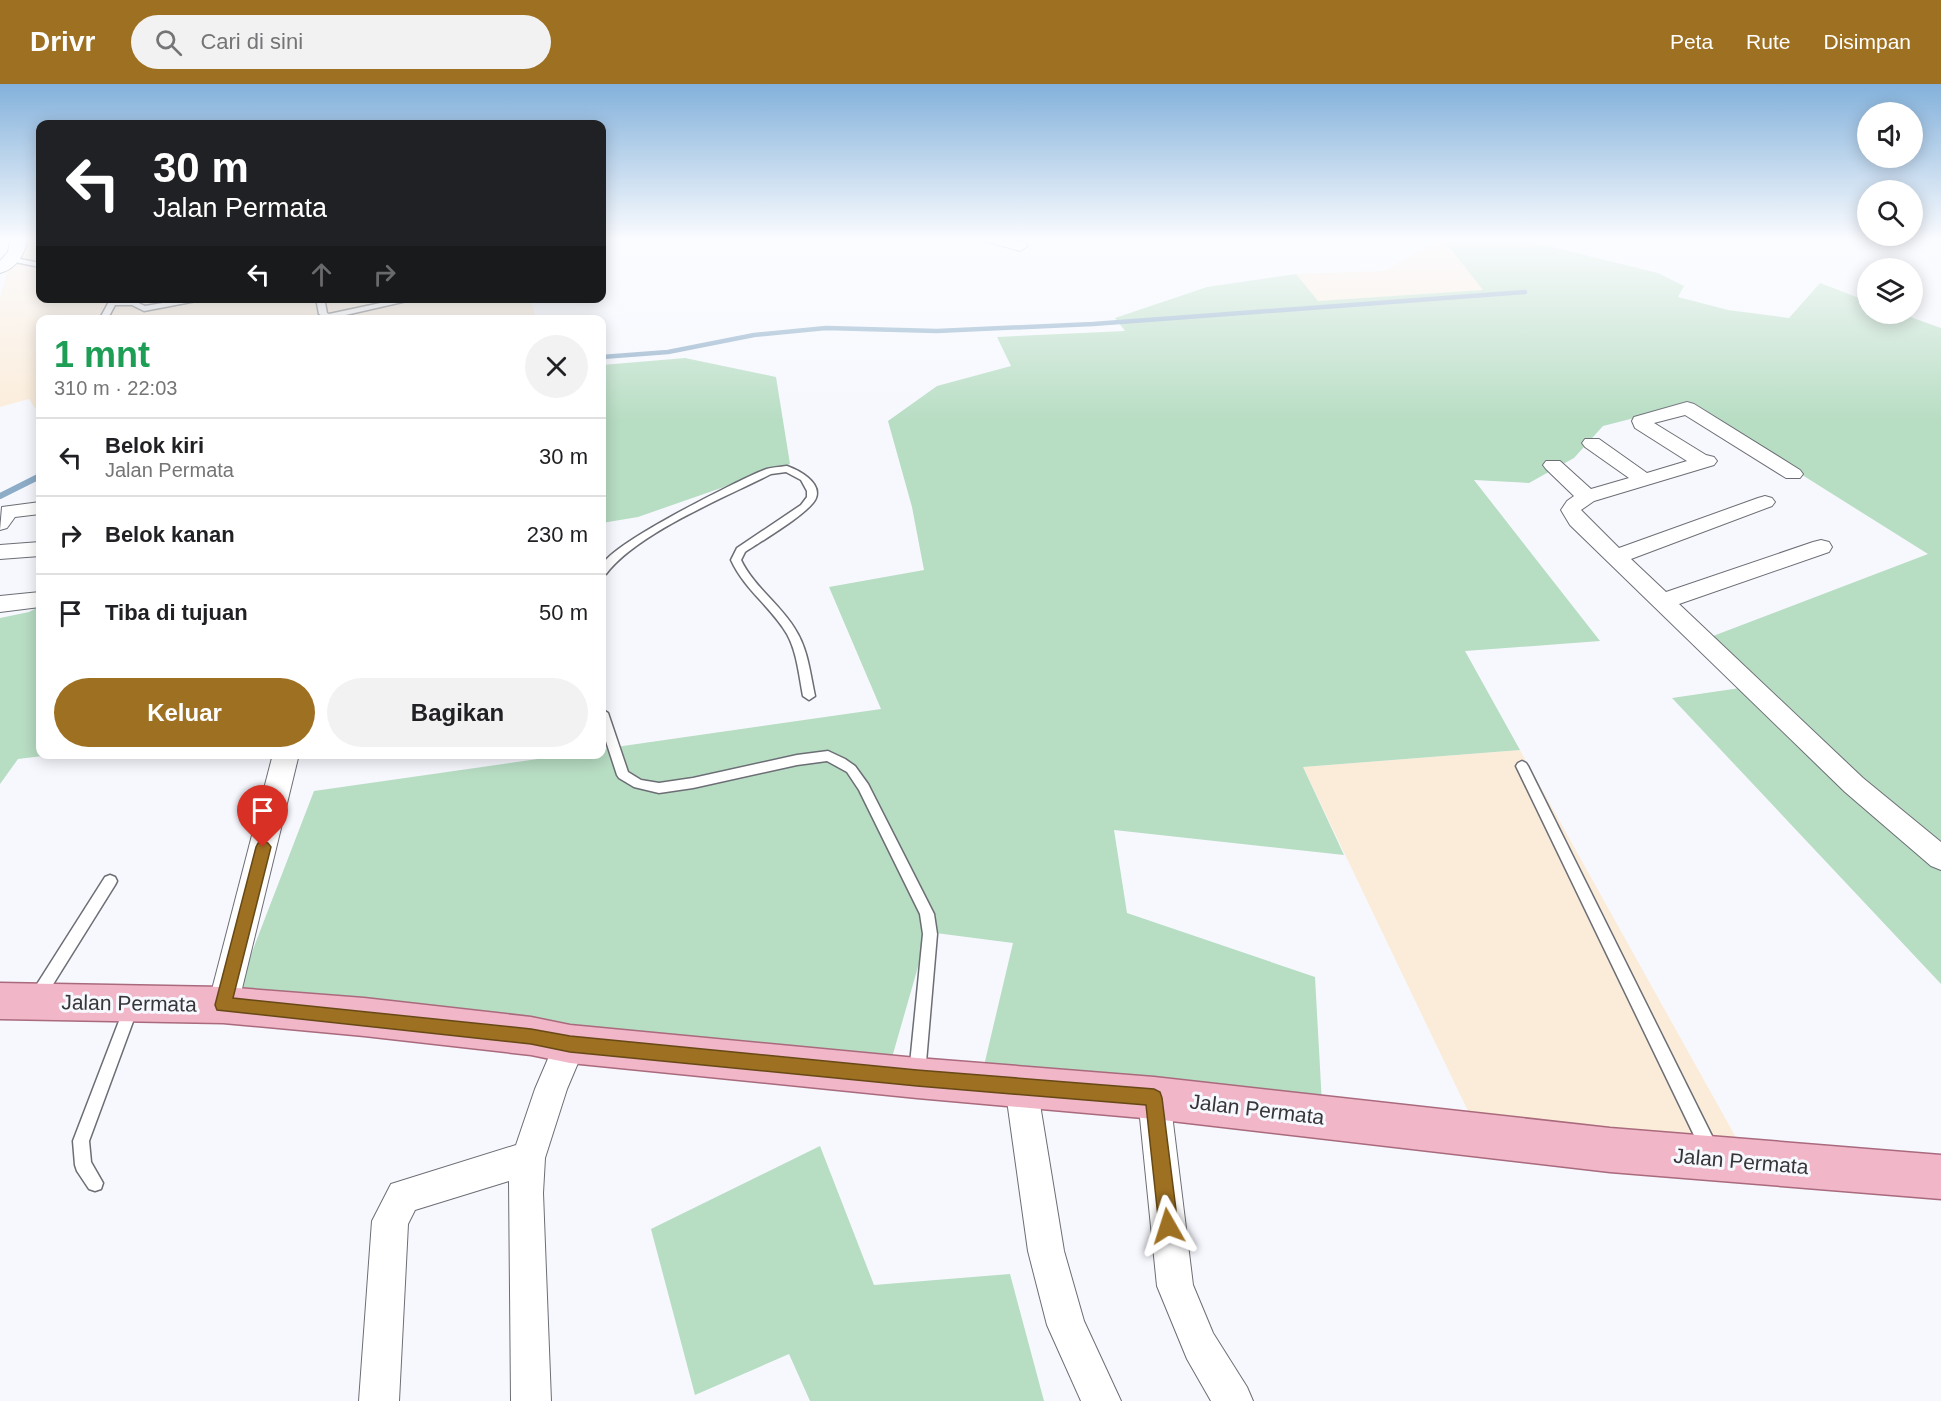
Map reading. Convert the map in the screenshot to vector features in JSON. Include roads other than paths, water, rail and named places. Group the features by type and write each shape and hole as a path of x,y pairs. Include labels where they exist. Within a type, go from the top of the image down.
{"main road":[{"name":"Jalan Permata","path":"18,1001 223,1005 531,1036 570,1044 917,1078 1154,1098 1610,1150 1941,1177"}],"street":[{"path":"1793,474 1687,408 1641,421 1705,461 1587,497 1574,505 1571,510 1616,557 1854,785 1941,858"},
{"path":"1592,443 1643,479"},
{"path":"1553,465 1587,497"},
{"path":"1616,557 1765,502"},
{"path":"0,523 9,511 36,508"},
{"path":"1664,601 1821,547"},
{"path":"0,552 36,549"},
{"path":"0,604 36,600"},
{"path":"223,1005 285,759"},
{"path":"531,1401 526,1193 528,1158 551,1089 570,1044"},
{"path":"1021,1086 1046,1251 1066,1325 1101,1401"},
{"path":"1154,1098 1175,1286 1200,1346 1233,1401"},
{"path":"379,1401 390,1221 403,1196 528,1158"}],"lane":[{"path":"134,303 142,309 181,303"},
{"path":"337,315 394,303"},
{"path":"606,567 612,559 632,544 741,485 779,469 787,469 801,475 809,483 812,497 804,507 741,550 736,560 738,566 796,640 809,696"},
{"path":"606,725 623,775 638,784 659,788 693,783 797,760 828,756 851,769 864,787 927,914 930,934 917,1078"},
{"path":"1522,766 1714,1159"},
{"path":"18,1001 110,881"},
{"path":"95,1183 84,1165 81,1141 132,1005"}],"waterway":[{"path":"606,357 668,352 754,335 826,328 937,331 1093,324 1424,299"},
{"path":"0,496 36,478"}]}
